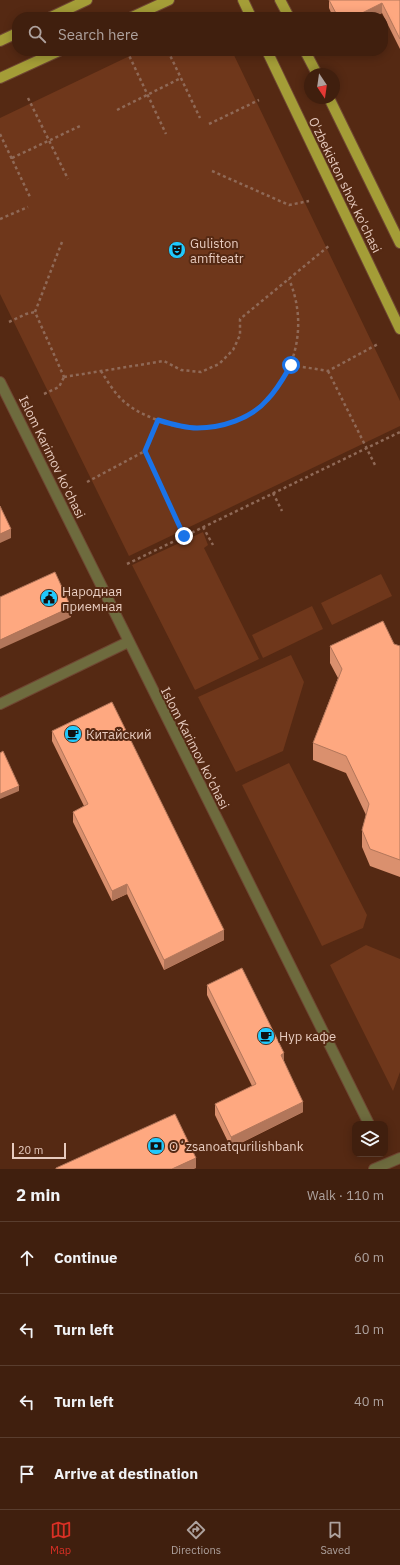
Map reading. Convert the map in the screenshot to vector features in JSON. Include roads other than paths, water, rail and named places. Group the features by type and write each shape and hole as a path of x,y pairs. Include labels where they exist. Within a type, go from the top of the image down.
{"main road":[{"path":"62,12 87,0"},
{"path":"143,12 169,0"},
{"path":"243,0 249,12"},
{"path":"280,0 286,12"},
{"path":"0,41 12,35"},
{"path":"0,78 48,56"},
{"name":"O'zbekiston shox ko'chasi","path":"269,56 400,329"},
{"path":"308,56 314,68"},
{"name":"O'zbekiston shox ko'chasi","path":"331,104 400,244"}],"street":[{"name":"Islom Karimov ko'chasi","path":"0,382 368,1121"},
{"path":"0,704 128,642"},
{"path":"374,1169 400,1158"}],"place":[{"name":"Guliston amfiteatr","path":"177,250"},
{"name":"Народная приемная","path":"49,598"},
{"name":"Китайский","path":"73,734"},
{"name":"Нур кафе","path":"266,1036"},
{"name":"Oʻzsanoatqurilishbank","path":"156,1146"}]}
